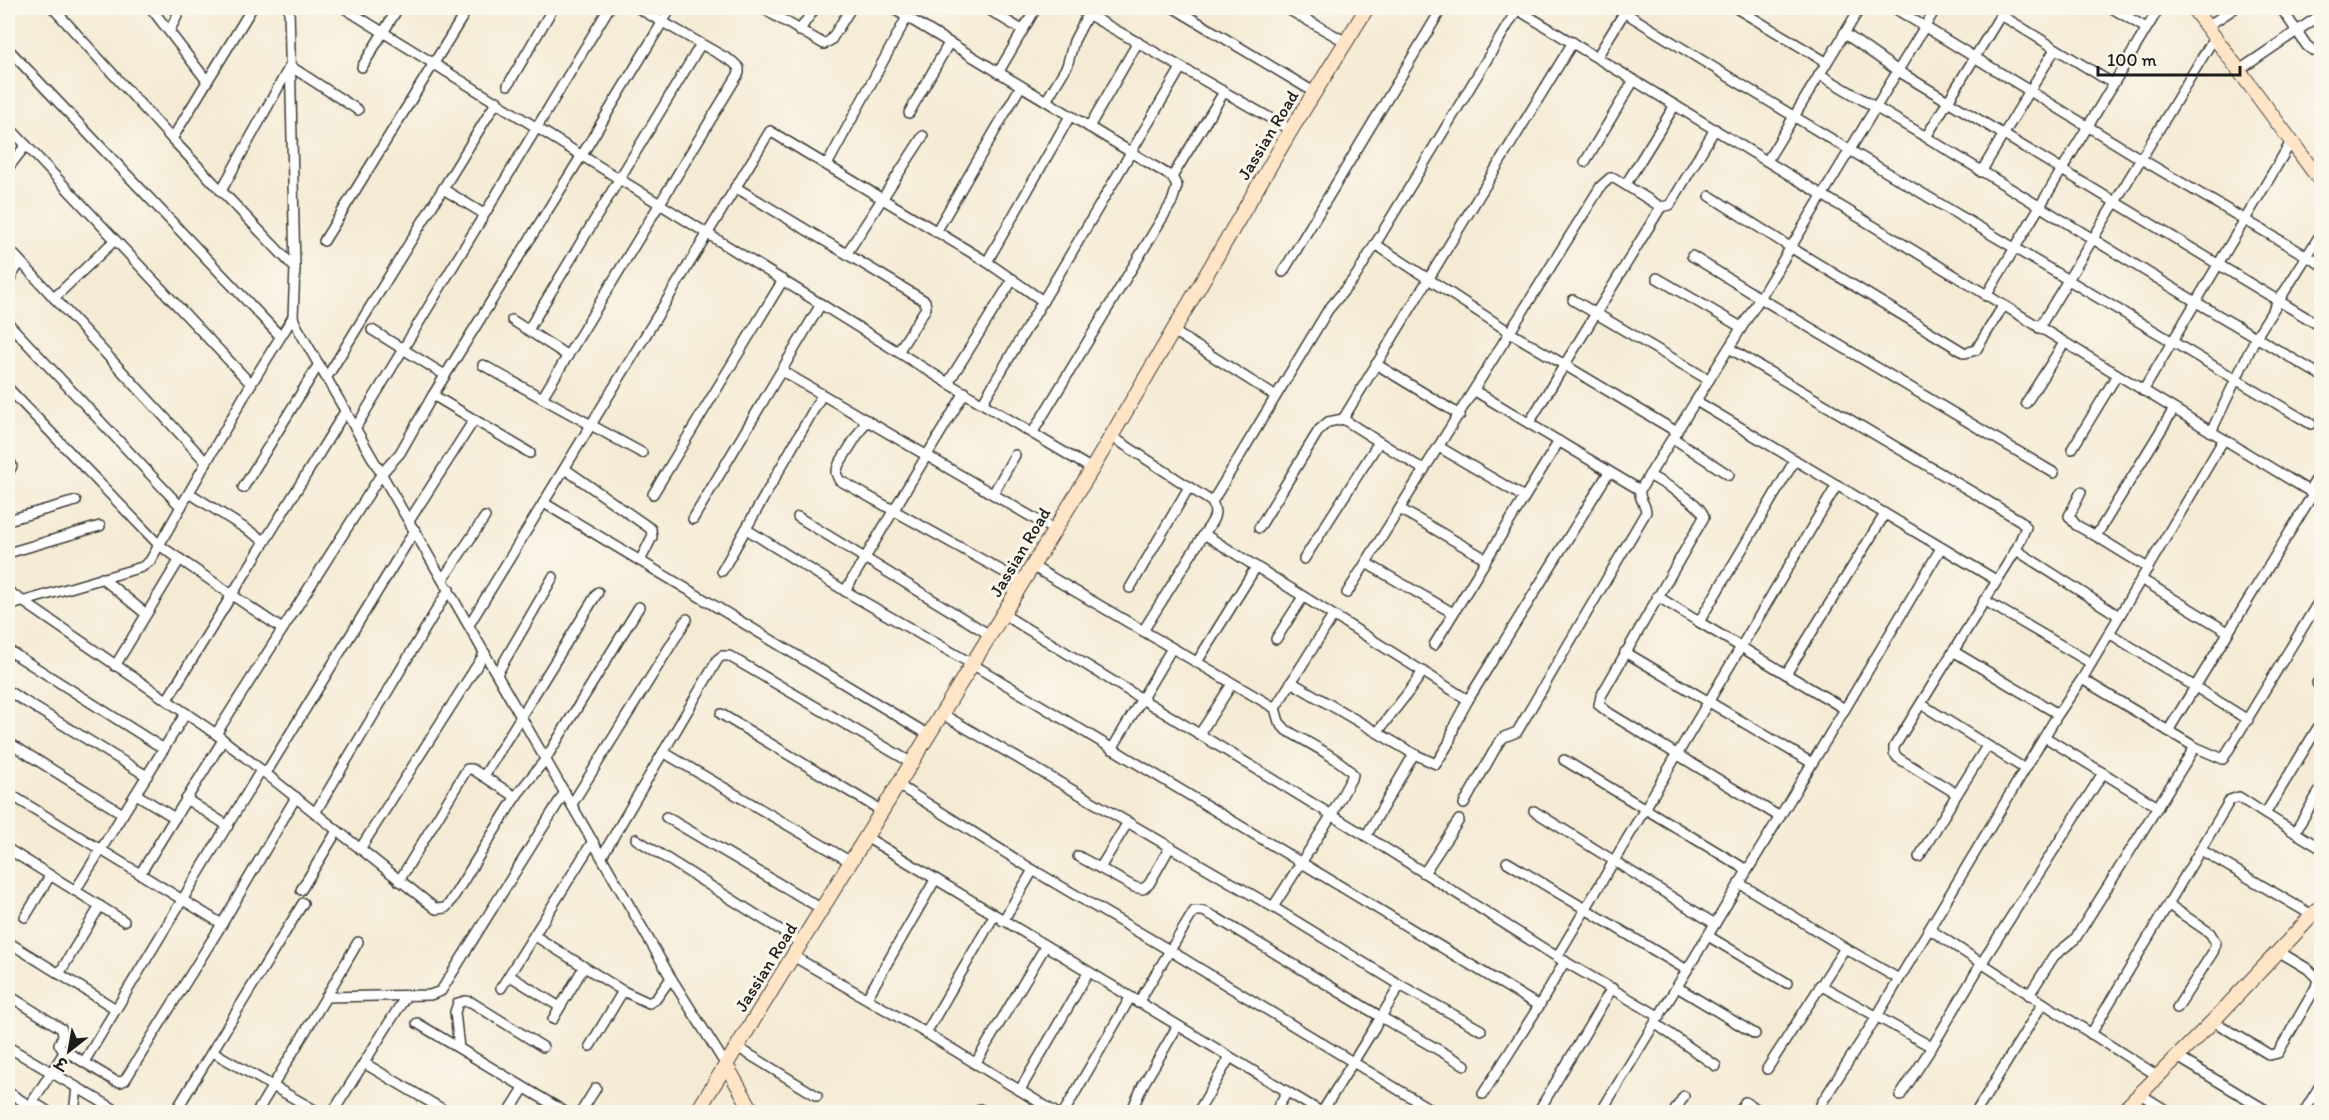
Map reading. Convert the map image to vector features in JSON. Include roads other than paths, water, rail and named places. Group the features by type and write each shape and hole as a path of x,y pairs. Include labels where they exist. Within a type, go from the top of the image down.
{"street":[{"path":"53,8 64,12 172,139 295,268"},
{"path":"151,8 207,81"},
{"path":"170,30 182,8"},
{"path":"172,139 252,8"},
{"path":"289,8 295,268 293,317 545,760 671,978 726,1065 753,1113"},
{"path":"344,8 948,383 1092,469"},
{"path":"362,67 398,8"},
{"path":"324,241 468,8"},
{"path":"508,85 553,8"},
{"path":"356,427 609,8"},
{"path":"542,398 739,73 738,66 638,8"},
{"path":"140,874 175,818 282,629 382,473 400,453 445,375 671,8"},
{"path":"762,8 821,43 828,43 851,8"},
{"path":"799,31 815,8"},
{"path":"892,8 1172,177 1178,186 1172,202 1033,432"},
{"path":"986,8 1022,30"},
{"path":"998,73 1036,8"},
{"path":"1077,8 1291,130"},
{"path":"1174,8 1314,92"},
{"path":"1286,8 1346,42"},
{"name":"Jassian Road","path":"697,1113 1092,469 1291,130 1367,8"},
{"path":"1283,272 1442,8"},
{"path":"1212,502 1328,310 1349,285 1375,244 1517,8 1986,296 2315,494"},
{"path":"1736,8 1826,62"},
{"path":"1767,161 1860,8"},
{"path":"1894,8 2244,221 2322,265"},
{"path":"1464,804 1499,742 1504,737 1517,732 1646,512 1640,499 1640,490 1936,8"},
{"path":"2112,8 2146,28"},
{"path":"1986,296 2159,8"},
{"path":"2193,8 2322,183"},
{"path":"2039,328 2141,159 2210,32 2235,8"},
{"path":"2281,8 2311,50 2322,51"},
{"path":"1597,57 1626,10 1793,118 2311,424"},
{"path":"1926,137 2003,11 2055,49 2112,83"},
{"path":"1046,101 1063,73 1074,41 1088,14"},
{"path":"2238,71 2322,14"},
{"path":"827,165 907,17"},
{"path":"1844,33 1898,71 2322,327"},
{"path":"909,113 949,42"},
{"path":"1089,127 1138,42"},
{"path":"1343,419 1573,42"},
{"path":"528,330 701,44"},
{"path":"8,49 280,336"},
{"path":"1981,172 2055,49"},
{"path":"290,66 358,110"},
{"path":"221,191 290,66"},
{"path":"983,402 1181,68"},
{"path":"1819,74 1876,106 2039,208 2322,376"},
{"path":"1585,162 1634,80"},
{"path":"936,231 1021,86"},
{"path":"1172,177 1224,92"},
{"path":"327,377 497,101"},
{"path":"1626,184 1675,105"},
{"path":"987,262 1070,116"},
{"path":"8,126 251,384"},
{"path":"1347,593 1601,186 1610,178 1626,184 1660,207 1666,207 1673,201 1715,129"},
{"path":"469,625 770,131 987,262 1043,301"},
{"path":"847,253 923,136"},
{"path":"2143,391 2291,142"},
{"path":"8,168 26,145"},
{"path":"735,187 925,301 926,308 898,352"},
{"path":"442,189 484,214"},
{"path":"1710,196 1790,248 1965,353 1976,350 2003,306"},
{"path":"1529,423 1660,207"},
{"path":"2211,432 2256,337 2322,232"},
{"path":"54,298 115,240"},
{"path":"1375,244 1511,333 1675,435 1730,475"},
{"path":"8,248 206,462"},
{"path":"1692,256 2054,472"},
{"path":"8,282 20,262"},
{"path":"1657,278 1742,327"},
{"path":"948,383 1013,279"},
{"path":"654,494 783,280"},
{"path":"1573,300 1709,380"},
{"path":"693,519 821,304"},
{"path":"8,606 147,565 251,384 293,317"},
{"path":"512,320 568,356"},
{"path":"8,323 181,507"},
{"path":"372,330 445,375"},
{"path":"1173,331 1275,396"},
{"path":"2026,404 2064,343"},
{"path":"1729,348 2021,521 2026,527 2016,550 1895,745 1894,753 1903,761 1957,794"},
{"path":"243,488 319,364"},
{"path":"1376,364 1460,415"},
{"path":"483,365 642,453"},
{"path":"782,371 1054,530"},
{"path":"2072,449 2117,375"},
{"path":"8,388 159,545 282,629"},
{"path":"1474,391 1640,490"},
{"path":"845,591 965,392"},
{"path":"722,570 822,394"},
{"path":"433,395 531,453"},
{"path":"1696,401 1996,580"},
{"path":"167,700 346,410"},
{"path":"2096,536 2174,410"},
{"path":"1259,528 1319,430 1328,422 1343,419 1425,470"},
{"path":"410,521 474,420"},
{"path":"867,420 839,464 837,477 1022,582"},
{"path":"1111,436 1212,502 1216,512 1143,631"},
{"path":"1821,1104 1877,1016 2058,714 2082,679 2224,440"},
{"path":"1434,645 1559,441"},
{"path":"1304,559 1379,442"},
{"path":"1439,447 1524,497"},
{"path":"993,494 1015,455"},
{"path":"8,457 12,466 8,473"},
{"path":"1699,622 1795,460"},
{"path":"565,469 651,529 652,537 640,561"},
{"path":"2168,731 2315,494 2322,470"},
{"path":"1291,682 1414,754 1431,762 1438,762 1468,700 1609,472"},
{"path":"1649,475 1695,504 1704,517 1625,652 1601,696 1599,705 1780,817"},
{"path":"1483,1094 1539,1006 1586,909 1837,486"},
{"path":"1130,588 1189,487"},
{"path":"2081,492 2069,516 2071,521 2148,568"},
{"path":"194,496 265,541"},
{"path":"8,520 76,501"},
{"path":"544,503 929,735"},
{"path":"1400,509 1486,560"},
{"path":"1786,674 1885,514"},
{"path":"443,579 485,517"},
{"path":"798,517 990,635"},
{"path":"8,553 100,526"},
{"path":"746,529 845,591 972,664 1539,1006"},
{"path":"84,1062 228,826 415,530"},
{"path":"1204,534 1468,700"},
{"path":"1601,1113 1941,548"},
{"path":"2016,550 2119,616"},
{"path":"115,666 180,559"},
{"path":"1366,562 1453,613"},
{"path":"1032,566 1275,708 1279,722 1286,730 1352,772 1352,779 1332,816 1273,907"},
{"path":"1197,662 1256,567"},
{"path":"497,674 553,577"},
{"path":"102,578 146,614"},
{"path":"2141,579 2228,632"},
{"path":"315,813 448,589"},
{"path":"8,591 220,737 436,909 445,908 516,796 545,760 639,607"},
{"path":"484,776 598,592"},
{"path":"1657,596 1845,709"},
{"path":"2082,679 2195,747 2223,759 2322,596"},
{"path":"1276,639 1303,597"},
{"path":"1984,600 2091,663"},
{"path":"1003,614 1366,836 1561,959 1612,988 1658,1020 1716,1066"},
{"path":"1275,708 1333,616"},
{"path":"572,804 687,619"},
{"path":"2109,633 2248,720"},
{"path":"1112,749 1172,648"},
{"path":"8,650 164,749"},
{"path":"1953,651 2058,714"},
{"path":"1625,652 1812,763"},
{"path":"360,849 485,653"},
{"path":"602,856 718,659 725,656 912,762"},
{"path":"1378,732 1423,671"},
{"path":"1199,735 1232,684"},
{"path":"8,691 147,776"},
{"path":"1921,704 2025,769"},
{"path":"75,891 186,713"},
{"path":"721,714 882,811"},
{"path":"942,714 1273,907 1400,985 1481,1030"},
{"path":"2265,813 2322,721"},
{"path":"2045,737 2158,807"},
{"path":"8,742 123,814"},
{"path":"1919,857 1987,746"},
{"path":"2029,994 2054,956 2075,939 2195,747"},
{"path":"663,752 851,862"},
{"path":"1366,836 1414,754"},
{"path":"1564,760 1747,870"},
{"path":"399,881 467,769 472,769 516,796"},
{"path":"1900,1096 2103,773"},
{"path":"898,785 1033,870 1436,1113"},
{"path":"2295,832 2322,787"},
{"path":"326,997 437,994 446,987 565,792"},
{"path":"8,793 222,924"},
{"path":"136,794 175,818"},
{"path":"2091,1034 2230,800 2239,797 2322,849"},
{"path":"8,995 62,1029 63,1036 59,1044 65,1051 121,1083 222,924 296,798"},
{"path":"186,799 228,826"},
{"path":"1534,812 1715,924"},
{"path":"666,817 822,909"},
{"path":"1424,873 1459,820"},
{"path":"1100,868 1128,822"},
{"path":"301,890 337,831"},
{"path":"866,837 1322,1113 1400,985"},
{"path":"636,839 801,943"},
{"path":"501,988 593,841"},
{"path":"1078,856 1134,887 1143,889 1149,884 1170,847"},
{"path":"8,849 124,921"},
{"path":"2122,1113 2213,1021 2317,910 2201,850"},
{"path":"1507,862 1687,970"},
{"path":"1003,921 1033,870"},
{"path":"25,917 50,876"},
{"path":"867,998 935,880"},
{"path":"1739,883 1899,979"},
{"path":"180,1104 303,903"},
{"path":"2169,905 2210,933 2216,943 2213,952 2177,1008"},
{"path":"59,974 100,906"},
{"path":"1064,1113 1194,911 1203,911 1465,1065"},
{"path":"926,1033 994,916"},
{"path":"1929,929 2158,1077"},
{"path":"535,936 623,991 649,1003 656,999 671,978"},
{"path":"1708,936 1786,983"},
{"path":"8,942 116,1009"},
{"path":"257,1113 358,942"},
{"path":"975,1064 1045,946"},
{"path":"1767,1069 1845,948"},
{"path":"2213,1021 2270,1055 2274,1056 2278,1053 2316,987 2318,979 2308,969 2278,951"},
{"path":"793,956 926,1033 1055,1113"},
{"path":"553,1019 584,967"},
{"path":"1020,1090 1088,973"},
{"path":"510,976 560,1007"},
{"path":"1820,985 1932,1047"},
{"path":"1677,987 1755,1034"},
{"path":"1538,1113 1612,988"},
{"path":"590,1046 623,991"},
{"path":"333,1113 406,996"},
{"path":"459,1048 455,1012 458,1003 465,1000 543,1047"},
{"path":"1976,1113 2043,1003"},
{"path":"417,1023 565,1113"},
{"path":"1131,1113 1143,1085 1177,1027"},
{"path":"8,1047 119,1113"},
{"path":"737,1047 817,1096"},
{"path":"30,1107 65,1051"},
{"path":"213,1052 318,1113"},
{"path":"2176,1056 2269,1113"},
{"path":"1198,1113 1230,1057"},
{"path":"364,1063 447,1113"},
{"path":"2304,1113 2322,1082"},
{"path":"74,1113 77,1088"},
{"path":"509,1113 524,1088"},
{"path":"581,1113 596,1088"},
{"path":"8,1092 30,1107 49,1113"},
{"path":"1275,1113 1287,1092"},
{"path":"2140,1094 2169,1113"},
{"path":"1674,1113 1684,1096"},
{"path":"1740,1113 1745,1102 1762,1113"}]}
